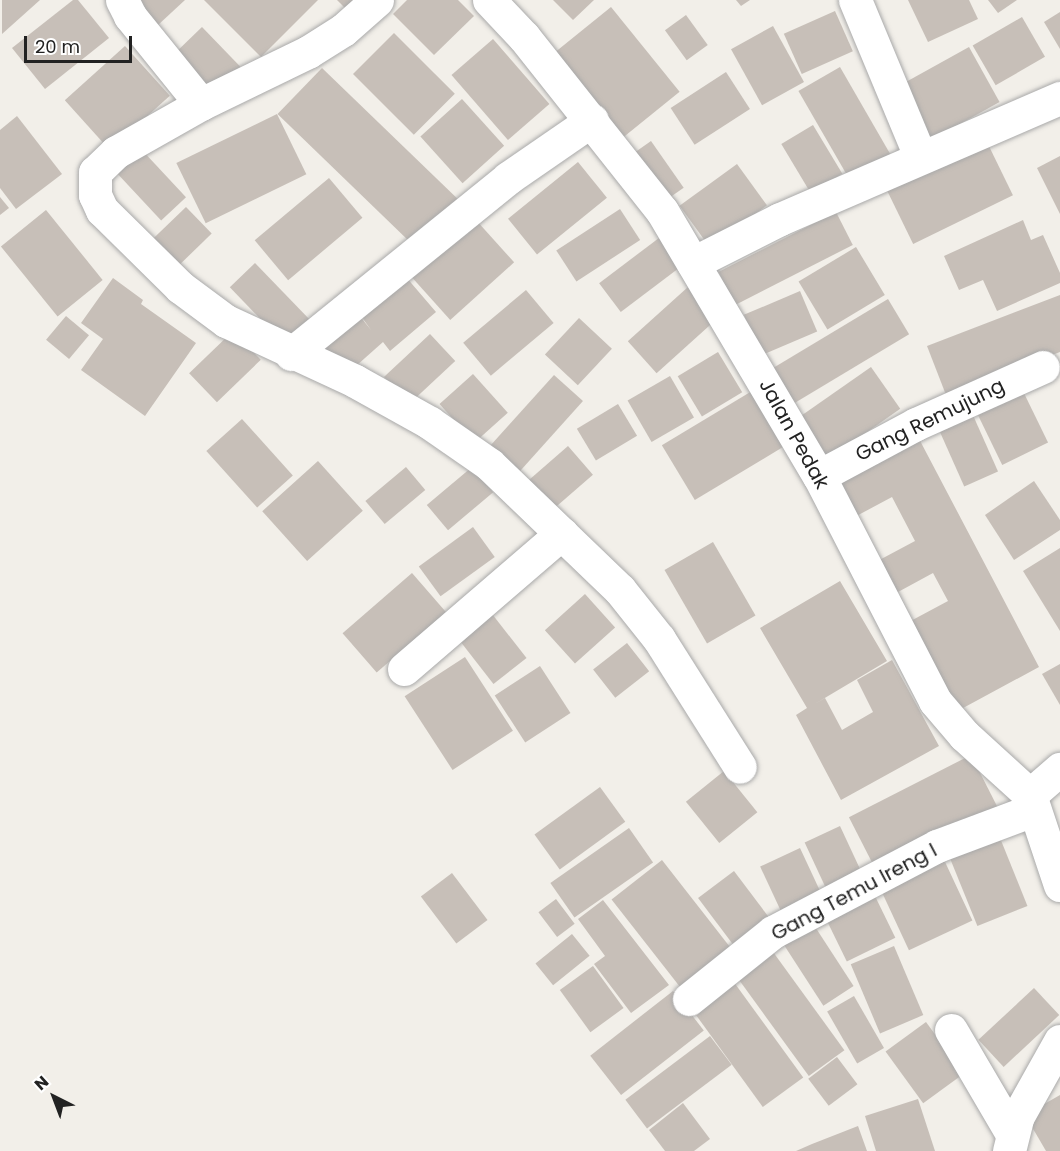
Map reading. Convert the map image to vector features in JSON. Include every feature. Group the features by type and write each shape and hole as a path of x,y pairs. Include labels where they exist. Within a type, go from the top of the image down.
{"street":[{"path":"122,0 130,16 201,104"},
{"path":"377,0 343,30 308,52 201,104 116,152 95,172 95,195 112,224 180,287 226,321 291,354 355,381 430,423 489,464 620,590 659,639 740,767"},
{"name":"Jalan Pedak","path":"489,0 591,120 662,211 819,476 935,701 964,735 1032,802 1060,885"},
{"path":"855,0 920,156"},
{"path":"693,262 920,156 1060,98"},
{"path":"291,354 508,178 591,120"},
{"name":"Gang Remujung","path":"819,476 916,424 1043,367"},
{"path":"404,669 562,533"},
{"path":"1032,802 1060,769"},
{"name":"Gang Temu Ireng I","path":"689,999 773,932 937,846 1032,802"},
{"path":"951,1030 1010,1142"},
{"path":"1010,1142 1018,1116 1060,1041"}],"building":[{"path":"2,0 40,0 2,34"},
{"path":"73,0 78,0 109,38 45,89 12,48"},
{"path":"135,0 185,0 158,25"},
{"path":"204,0 318,0 261,57"},
{"path":"337,0 360,0 349,12"},
{"path":"407,0 458,0 474,16 434,55 393,14"},
{"path":"553,0 594,0 573,20"},
{"path":"736,0 750,0 741,6"},
{"path":"908,0 969,0 978,19 928,42"},
{"path":"988,0 1017,0 998,13"},
{"path":"611,7 680,92 624,137 555,52"},
{"path":"835,11 853,51 802,74 784,34"},
{"path":"1060,12 1060,49 1044,22"},
{"path":"686,15 708,45 687,60 665,30"},
{"path":"1022,17 1045,57 996,85 973,46"},
{"path":"773,26 804,82 762,105 731,49"},
{"path":"202,27 242,68 215,94 175,53"},
{"path":"394,33 455,94 414,135 353,74"},
{"path":"493,39 549,104 508,140 451,75"},
{"path":"125,46 170,96 110,150 65,100"},
{"path":"969,47 1000,102 926,143 896,88"},
{"path":"840,67 892,156 850,180 798,91"},
{"path":"322,68 460,201 416,247 278,114"},
{"path":"726,72 750,109 695,145 671,108"},
{"path":"462,99 504,146 463,183 420,136"},
{"path":"277,114 306,174 206,223 176,163"},
{"path":"17,116 62,174 16,209 0,188 0,130"},
{"path":"813,125 842,174 811,193 781,144"},
{"path":"984,136 1013,195 913,244 884,185"},
{"path":"651,141 684,188 660,204 627,158"},
{"path":"141,149 186,197 161,220 116,172"},
{"path":"1060,156 1060,214 1037,168"},
{"path":"578,162 607,198 537,254 508,219"},
{"path":"737,164 767,205 710,247 680,206"},
{"path":"329,178 362,218 288,280 255,240"},
{"path":"0,197 9,208 0,215"},
{"path":"186,207 212,234 174,270 149,243"},
{"path":"620,209 640,240 576,281 556,250"},
{"path":"46,210 103,280 58,316 1,247"},
{"path":"836,212 853,245 735,305 718,272"},
{"path":"476,220 514,262 450,320 412,278"},
{"path":"1023,220 1031,240 1043,235 1060,273 1060,283 997,311 983,280 959,290 944,256"},
{"path":"659,238 681,267 621,312 599,283"},
{"path":"856,247 885,295 827,330 799,282"},
{"path":"255,263 311,321 286,346 230,287"},
{"path":"406,277 436,312 390,351 383,342 347,374 323,347 359,315 371,330 361,316"},
{"path":"113,278 143,300 141,304 196,343 145,416 81,370 103,339 81,323"},
{"path":"688,287 717,319 657,373 628,341"},
{"path":"526,290 554,323 491,376 463,343"},
{"path":"800,291 817,332 761,355 744,315"},
{"path":"1060,295 1060,352 946,395 927,346"},
{"path":"888,299 909,334 793,404 771,369"},
{"path":"66,316 89,335 69,359 46,340"},
{"path":"579,318 612,349 578,385 545,355"},
{"path":"233,331 261,360 217,402 189,373"},
{"path":"430,334 455,361 409,404 384,377"},
{"path":"718,352 742,392 702,416 678,376"},
{"path":"871,367 900,409 827,460 797,419"},
{"path":"473,374 508,413 474,443 440,404"},
{"path":"554,375 583,401 515,476 486,450"},
{"path":"670,376 694,418 652,442 628,401"},
{"path":"1020,385 1048,443 1002,465 974,407"},
{"path":"757,388 790,443 695,500 662,445"},
{"path":"618,404 637,436 596,460 577,429"},
{"path":"972,413 998,471 964,487 938,428"},
{"path":"242,419 293,475 257,508 206,451"},
{"path":"917,435 1039,667 952,714 905,624 948,601 933,573 887,598 870,565 915,541 892,497 849,520 828,482"},
{"path":"568,446 593,475 552,510 527,481"},
{"path":"318,461 363,511 307,561 262,511"},
{"path":"406,467 425,490 385,524 365,501"},
{"path":"472,467 493,492 448,530 427,505"},
{"path":"1034,481 1060,520 1060,530 1014,560 985,515"},
{"path":"473,527 495,557 441,596 419,566"},
{"path":"713,542 756,616 707,644 665,570"},
{"path":"1060,548 1060,631 1023,571"},
{"path":"412,573 446,612 377,673 343,633"},
{"path":"840,581 887,661 813,705 825,698 842,730 873,712 857,680 892,660 939,746 841,800 796,715 807,708 760,628"},
{"path":"585,594 615,627 575,664 545,630"},
{"path":"489,610 527,658 493,684 456,636"},
{"path":"627,643 649,671 615,698 593,669"},
{"path":"465,657 513,731 453,770 405,696"},
{"path":"1060,664 1060,705 1042,674"},
{"path":"540,666 570,713 525,742 495,695"},
{"path":"971,755 1001,813 878,875 849,817"},
{"path":"724,771 757,812 719,843 686,802"},
{"path":"600,787 625,822 560,869 534,835"},
{"path":"840,826 864,878 829,894 805,842"},
{"path":"629,828 653,862 574,917 550,883"},
{"path":"996,828 1027,906 977,926 946,848"},
{"path":"800,848 824,899 784,917 760,867"},
{"path":"939,849 972,921 909,950 876,879"},
{"path":"662,860 738,958 688,997 612,899"},
{"path":"734,871 776,926 740,953 698,898"},
{"path":"452,873 488,920 456,944 421,896"},
{"path":"873,892 895,938 847,962 824,916"},
{"path":"556,899 575,924 557,937 538,912"},
{"path":"603,900 669,985 631,1013 594,964 605,956 578,919"},
{"path":"810,919 854,986 823,1006 780,939"},
{"path":"572,934 590,956 553,985 535,964"},
{"path":"768,945 844,1050 809,1076 732,971"},
{"path":"894,946 923,1015 880,1033 851,964"},
{"path":"593,966 624,1008 590,1032 560,990"},
{"path":"728,974 803,1078 763,1107 688,1003"},
{"path":"1034,988 1059,1015 1004,1067 978,1040"},
{"path":"673,991 704,1030 621,1095 590,1056"},
{"path":"854,996 884,1048 857,1063 827,1011"},
{"path":"926,1022 964,1074 923,1103 886,1051"},
{"path":"710,1036 732,1065 647,1129 625,1100"},
{"path":"837,1057 857,1084 829,1106 808,1079"},
{"path":"1060,1095 1060,1151 1046,1151 1025,1115"},
{"path":"918,1099 935,1151 876,1151 865,1116"},
{"path":"683,1103 710,1139 694,1151 665,1151 649,1130"},
{"path":"858,1126 867,1151 796,1151 812,1144"}]}
